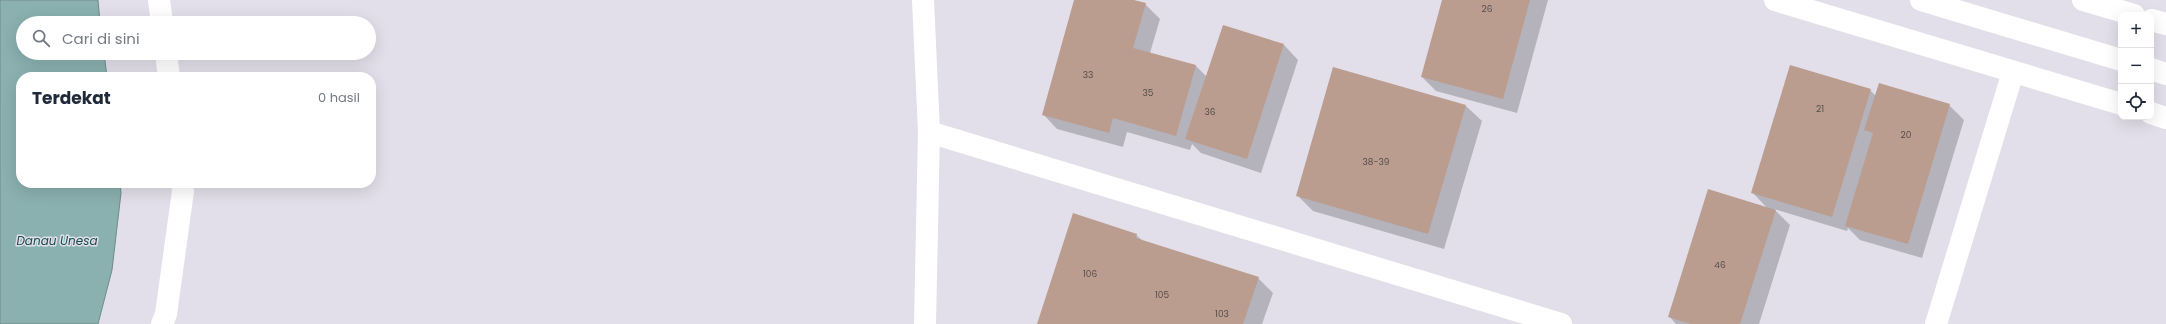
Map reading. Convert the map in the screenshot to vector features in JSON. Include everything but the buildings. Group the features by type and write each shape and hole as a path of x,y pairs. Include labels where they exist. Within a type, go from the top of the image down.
{"street":[{"path":"159,0 161,16"},
{"path":"923,0 929,132 925,324"},
{"path":"1775,0 2118,103"},
{"path":"1921,0 2118,59"},
{"path":"2083,0 2124,12"},
{"path":"2154,21 2166,24"},
{"path":"167,60 168,72"},
{"path":"2154,70 2166,74"},
{"path":"1936,324 2012,72"},
{"path":"2154,114 2166,118"},
{"path":"929,132 1561,324"},
{"path":"162,324 167,306 183,188"}],"water":[{"name":"Danau Unesa","path":"0,0 98,0 99,16 16,16 16,60 105,60 106,72 16,72 16,188 120,188 112,270 98,324 0,324"}]}
